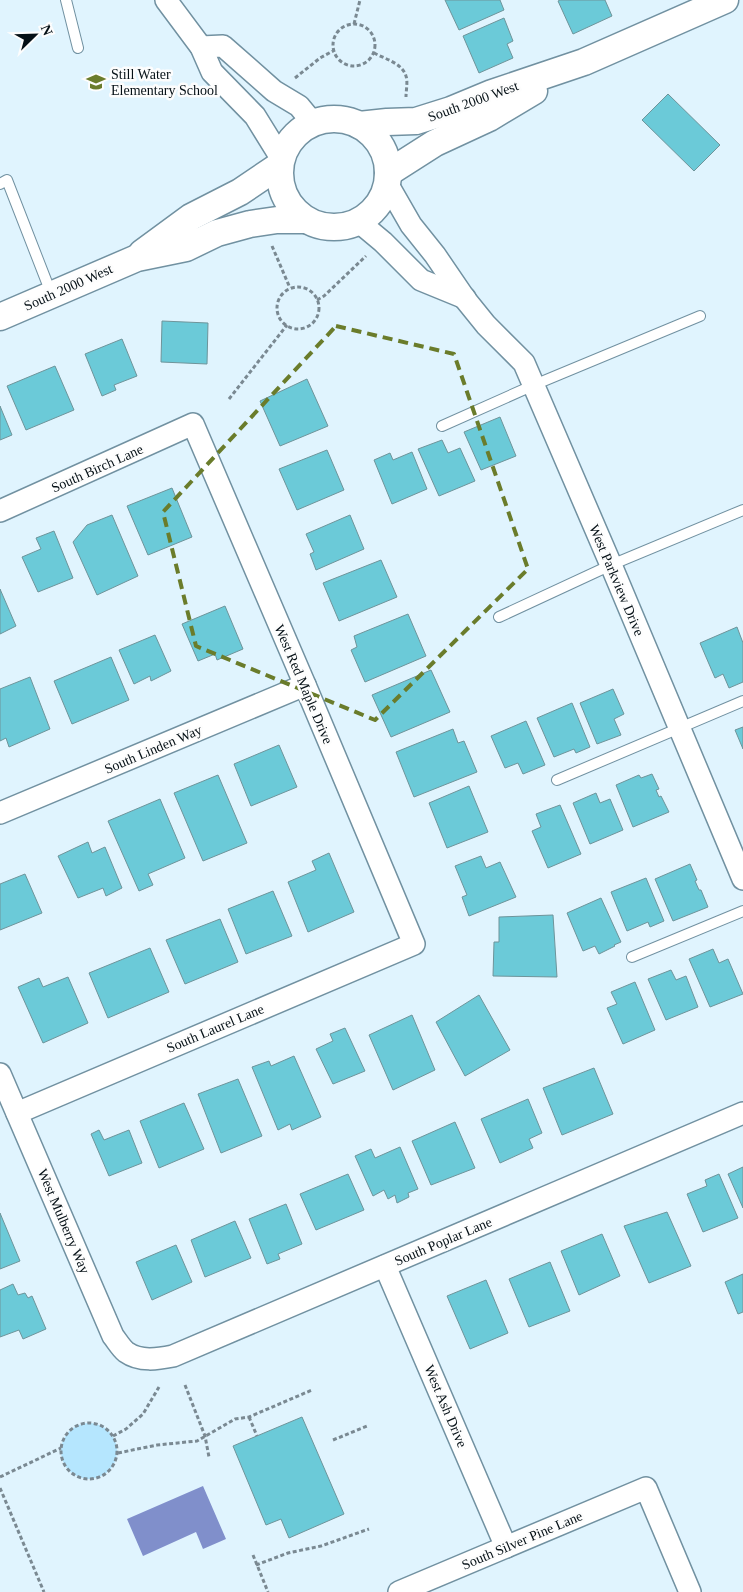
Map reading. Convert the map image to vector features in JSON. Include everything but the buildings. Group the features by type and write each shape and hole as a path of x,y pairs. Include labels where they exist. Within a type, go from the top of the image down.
{"street":[{"path":"166,0 201,47 212,72 255,116 281,161"},
{"name":"South 2000 West","path":"359,125 416,120 451,110 492,93 584,62 725,0"},
{"path":"201,47 223,46 274,91 298,106 312,123"},
{"name":"South 2000 West","path":"388,179 435,143 489,118 584,62"},
{"path":"336,119 359,125 373,135 382,148 388,164 388,179 383,197 373,212 359,222 341,228 322,227 304,220 292,208 282,193 279,176 281,161 288,143 298,131 312,123 336,119"},
{"name":"South 2000 West","path":"137,258 191,217 240,192 281,161"},
{"name":"West Parkview Drive","path":"388,179 411,225 486,324 524,363 743,879"},
{"name":"South 2000 West","path":"0,317 137,258 186,248 216,233 250,224 277,220 304,220"},
{"name":"West Parkview Drive","path":"359,222 383,242 421,280 465,298"},
{"name":"South Birch Lane","path":"0,511 193,424"},
{"name":"West Red Maple Drive","path":"193,424 414,944"},
{"name":"South Linden Way","path":"0,813 305,685"},
{"name":"South Laurel Lane","path":"17,1112 414,944"},
{"name":"West Mulberry Way","path":"0,1074 113,1336 126,1352 140,1358"},
{"name":"South Poplar Lane","path":"140,1358 157,1359 173,1356 743,1113"},
{"name":"West Ash Drive","path":"385,1266 506,1546"},
{"name":"South Silver Pine Lane","path":"399,1592 646,1488 690,1592"}],"lane":[{"path":"66,0 78,48"},
{"path":"0,184 8,180 51,295"},
{"path":"442,426 534,385 700,316"},
{"path":"499,616 611,565 743,510"},
{"path":"557,780 743,701"},
{"path":"632,957 743,911"}],"path":[{"path":"354,24 360,0"},
{"path":"348,24 367,28 374,39 374,53 366,63 353,67 341,62 333,51 333,38 336,32 348,24"},
{"path":"294,79 320,58 333,51"},
{"path":"374,53 403,69 407,78 406,96 409,105"},
{"path":"269,238 290,288"},
{"path":"317,300 324,296 366,256"},
{"path":"290,288 306,288 312,292 317,300 318,310 312,322 307,326 300,328 287,325 282,321 277,308 281,295 290,288"},
{"path":"229,399 287,325"},
{"path":"185,1385 205,1436 209,1457"},
{"path":"113,1436 126,1429 143,1414 159,1387"},
{"path":"118,1453 157,1445 196,1441 236,1419 249,1417 312,1390"},
{"path":"249,1417 257,1436"},
{"path":"88,1422 107,1428 117,1444 118,1453 116,1462 104,1475 86,1479 70,1472 64,1465 61,1457 61,1448 67,1433 80,1424 88,1422"},
{"path":"333,1440 367,1426"},
{"path":"0,1477 61,1448"},
{"path":"0,1488 44,1592"},
{"path":"256,1565 288,1553 321,1546 369,1529"},
{"path":"253,1556 268,1592"}],"highlighted area":[{"path":"336,326 454,354 528,569 375,720 196,646 163,512"}],"shaded area":[{"path":"83,1423 95,1423 105,1427 113,1435 117,1451 113,1467 105,1475 95,1479 83,1479 73,1475 65,1467 61,1457 61,1445 65,1435 73,1427"}],"water":[{"path":"203,1486 226,1539 203,1549 196,1532 143,1556 127,1519"}],"place":[{"name":"Still Water Elementary School","path":"96,82"}]}
